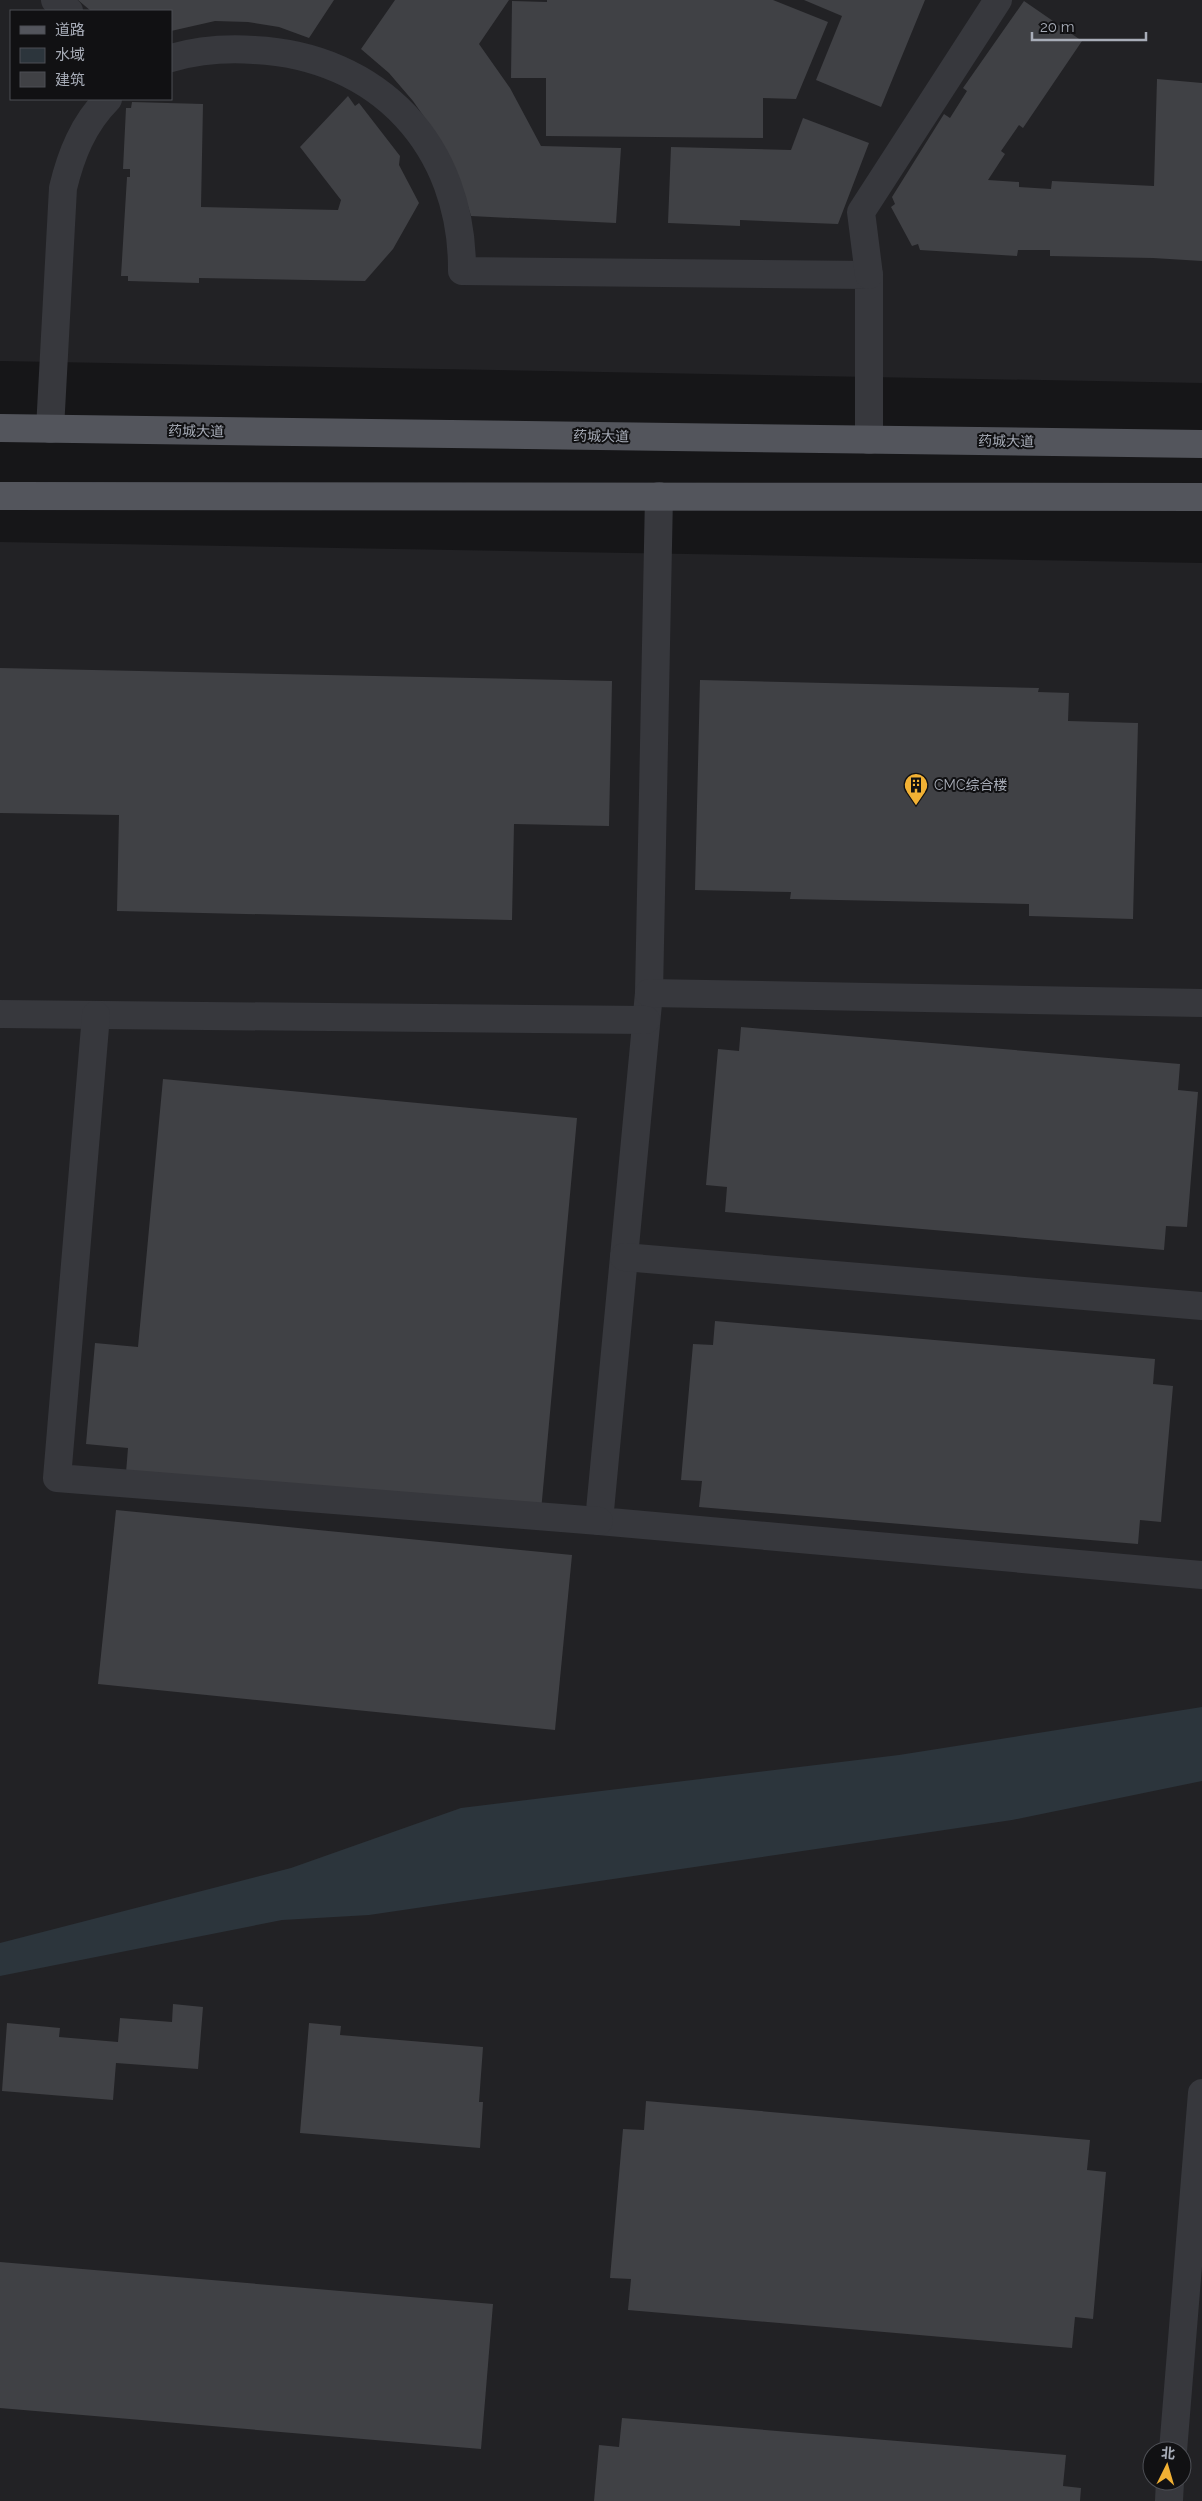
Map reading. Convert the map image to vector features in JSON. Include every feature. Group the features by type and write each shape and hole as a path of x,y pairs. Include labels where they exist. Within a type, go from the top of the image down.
{"main road":[{"name":"药城大道","path":"0,428 1202,444"},
{"path":"0,496 1202,497"}],"lane":[{"path":"55,0 67,10"},
{"path":"869,440 869,275 861,212 998,0"},
{"path":"172,58 191,52 218,49 278,51 311,58 334,66 371,86 396,106 419,130 436,157 450,187 459,218 462,271 869,275"},
{"path":"50,429 63,188 70,159 83,131 107,100"},
{"path":"599,1521 648,993 659,496"},
{"path":"648,993 1202,1003"},
{"path":"0,1014 646,1020"},
{"path":"96,1015 57,1478 599,1521 1202,1575"},
{"path":"624,1257 1202,1306"},
{"path":"1174,2441 1202,2093"}],"shaded area":[{"path":"0,0 1202,0 1202,383 0,361"},
{"path":"0,542 1202,563 1202,2501 0,2501"}],"water":[{"path":"1202,1707 1202,1781 1012,1820 369,1915 282,1920 0,1976 0,1943 291,1868 461,1808 899,1755"}],"building":[{"path":"78,0 334,0 309,38 279,27 248,22 215,21 172,31 172,10 90,10"},
{"path":"395,0 509,0 479,44 510,88 541,146 621,148 616,223 471,216 462,187 434,131 413,101 389,73 361,49"},
{"path":"547,0 773,0 828,22 796,99 763,98 763,138 546,136 546,78 511,78 512,1 547,2"},
{"path":"804,0 925,0 881,107 816,80 842,16"},
{"path":"1024,1 1082,41 1023,128 1019,125 1001,151 1005,154 988,180 1019,182 1019,187 1051,189 1052,181 1154,186 1157,79 1202,83 1202,261 1050,256 1050,250 1018,250 1017,256 920,250 918,244 912,246 891,207 895,204 892,197 944,114 950,118 967,91 963,88"},
{"path":"348,96 355,106 359,103 400,156 399,165 419,203 393,249 365,281 199,278 199,283 128,281 128,276 121,276 127,177 130,177 130,169 123,169 126,108 131,108 132,102 203,104 201,207 338,210 341,200 300,147"},
{"path":"803,118 869,143 838,224 740,220 740,226 668,223 671,147 791,150"},
{"path":"0,668 612,681 609,826 514,824 512,920 117,911 119,815 0,813"},
{"name":"CMC综合楼","path":"700,680 1039,688 1038,692 1069,693 1068,721 1138,723 1133,919 1029,916 1029,904 790,899 791,892 695,890"},
{"path":"741,1027 1180,1064 1178,1090 1198,1092 1187,1227 1166,1226 1164,1250 725,1212 727,1187 706,1185 718,1049 739,1051"},
{"path":"163,1079 577,1118 541,1511 126,1473 128,1448 86,1444 95,1343 138,1347"},
{"path":"715,1321 1155,1359 1153,1384 1173,1386 1161,1522 1140,1520 1138,1544 699,1507 702,1481 681,1480 693,1344 713,1345"},
{"path":"116,1510 572,1555 555,1730 98,1684"},
{"path":"173,2004 203,2007 198,2069 116,2063 113,2100 2,2091 7,2023 60,2028 59,2037 118,2042 120,2018 172,2022"},
{"path":"309,2023 341,2026 340,2035 483,2047 479,2102 483,2102 480,2148 300,2133"},
{"path":"646,2101 1090,2140 1087,2170 1106,2172 1093,2319 1075,2317 1072,2348 628,2310 631,2279 610,2278 623,2129 644,2130"},
{"path":"0,2262 493,2304 481,2449 0,2408"},
{"path":"622,2418 1066,2455 1063,2486 1081,2488 1080,2501 594,2501 599,2445 619,2447"}],"place":[{"name":"CMC综合楼","path":"916,806"}]}
